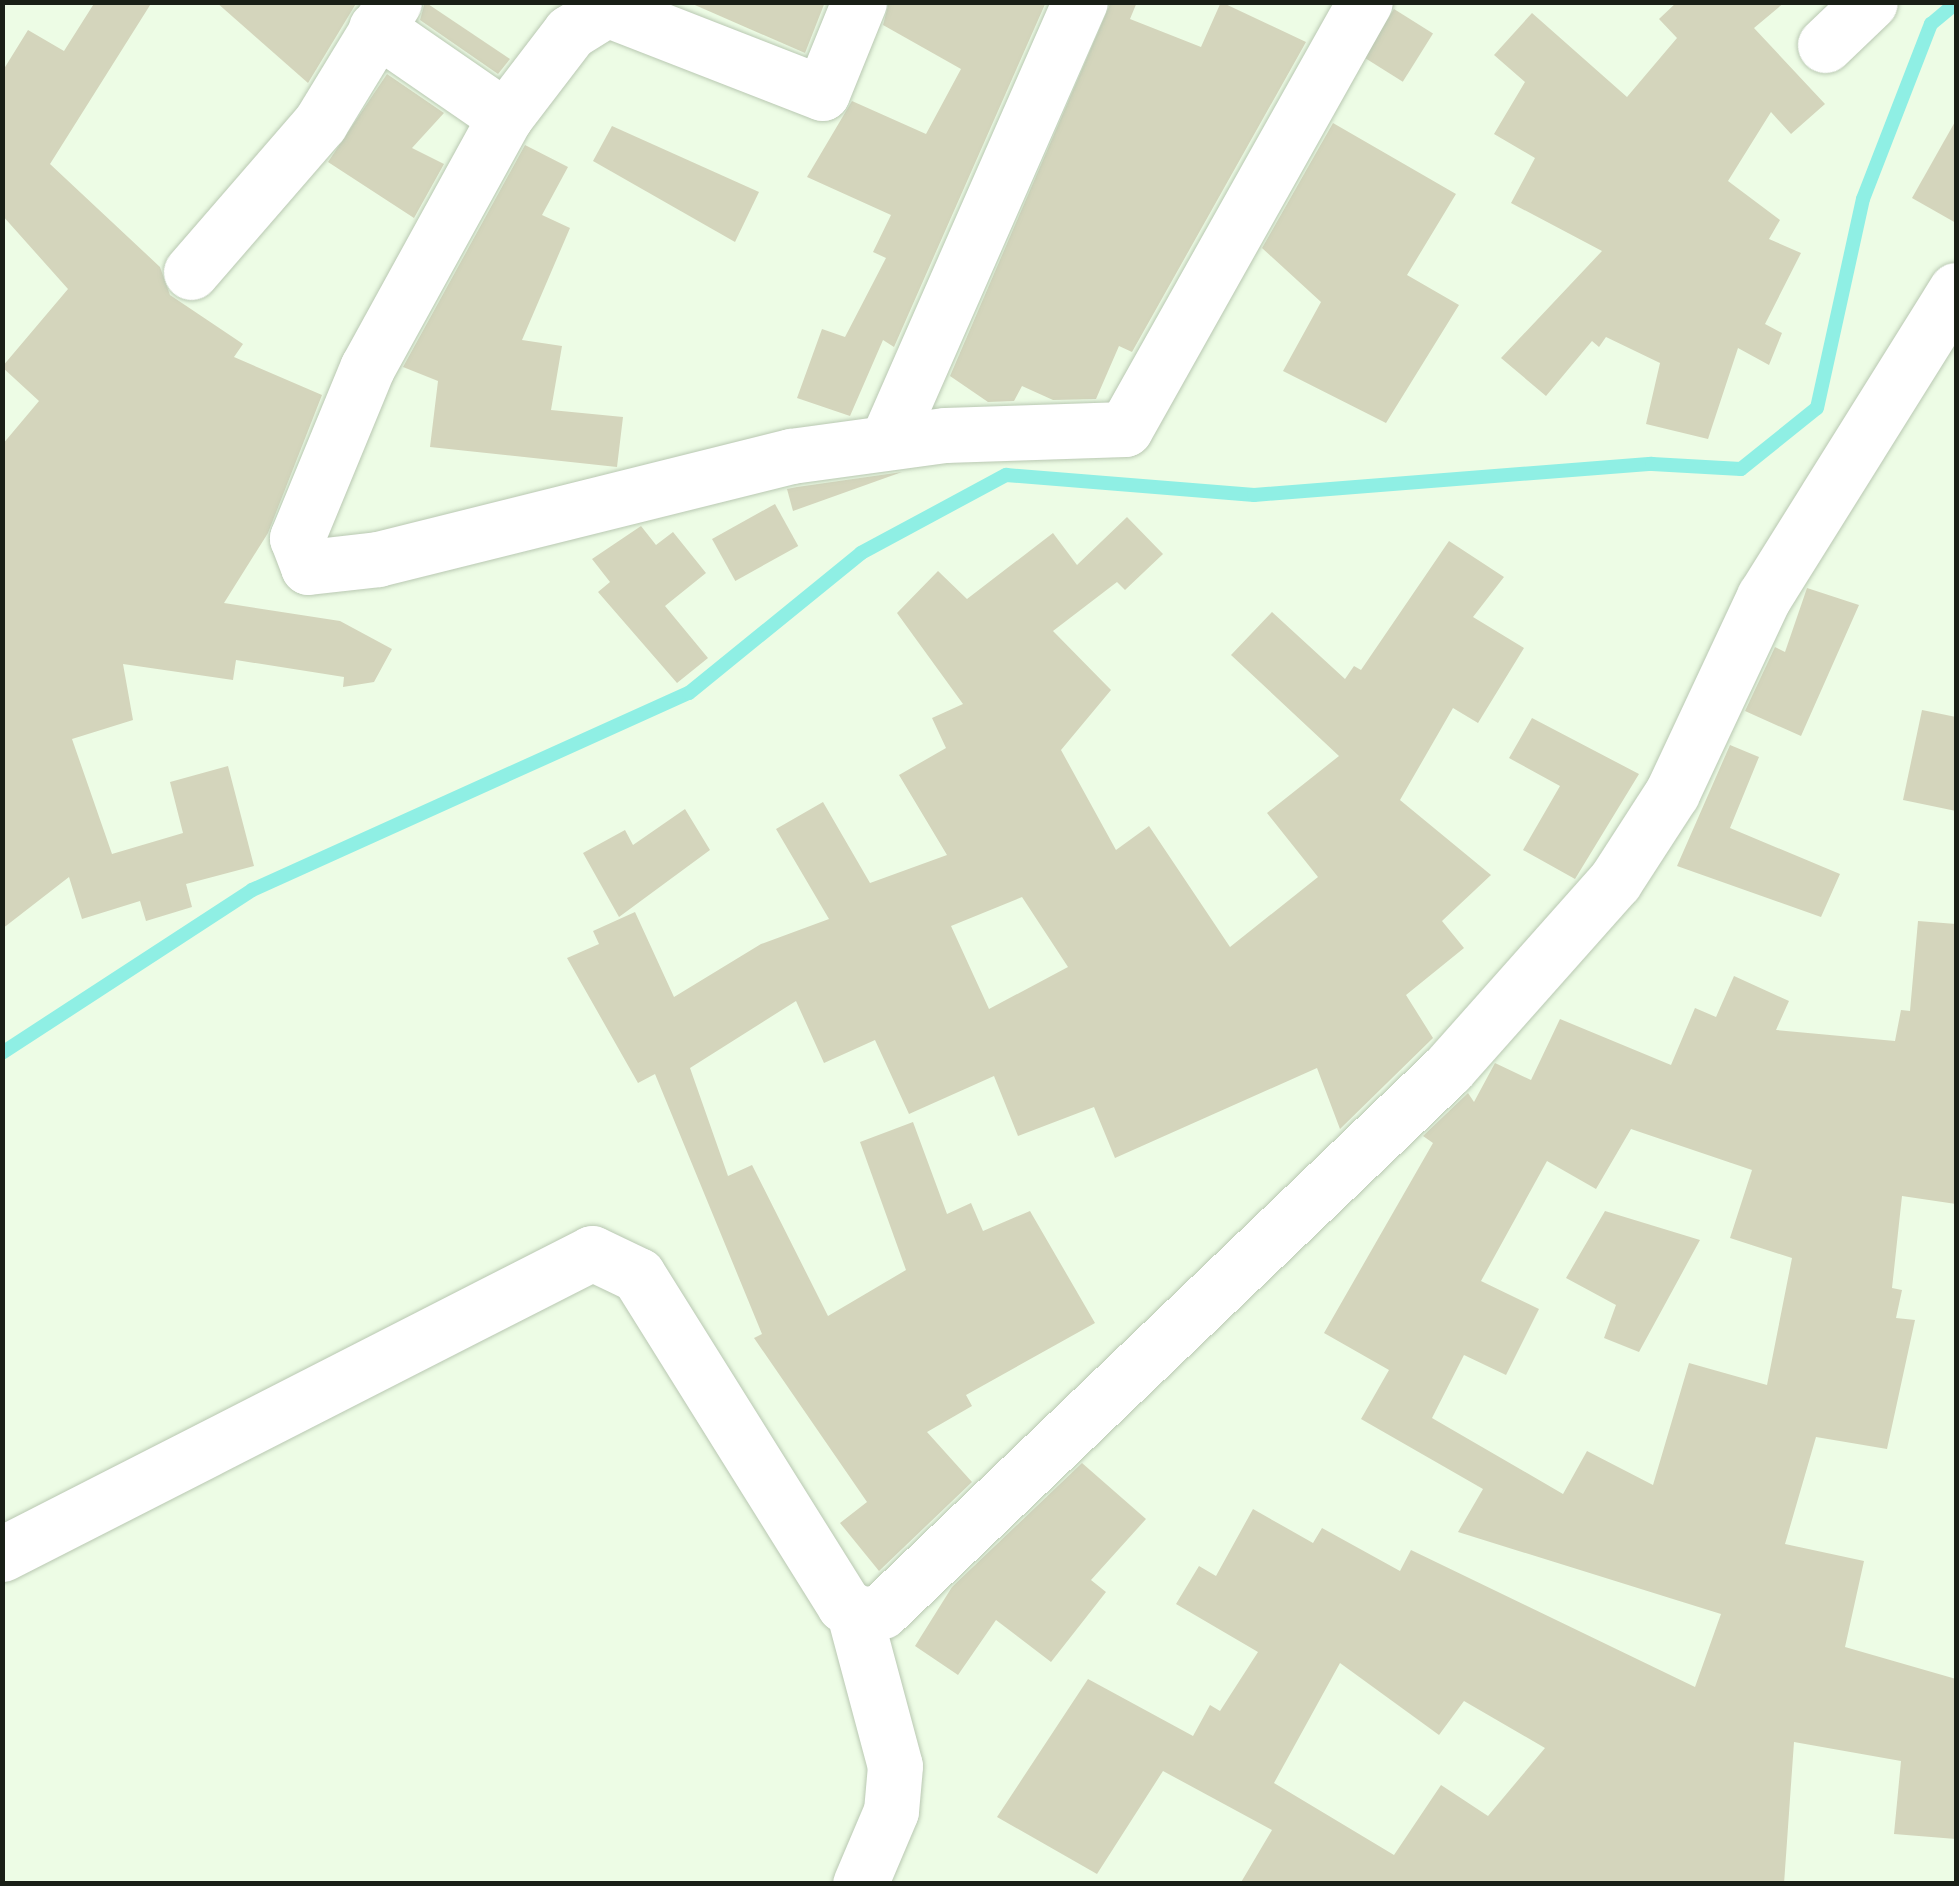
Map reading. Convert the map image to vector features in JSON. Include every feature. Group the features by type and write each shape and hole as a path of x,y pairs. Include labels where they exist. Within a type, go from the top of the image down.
{"street":[{"path":"859,2 822,93 606,9 570,32 506,117 346,414 297,538 308,566 378,559 661,481 886,441 1125,429 1365,2"},
{"path":"886,441 1080,2"},
{"path":"1825,45 1870,2"},
{"path":"191,272 320,123 385,15 506,117"},
{"path":"854,1613 893,1603 1374,1143 1615,881 1672,794 1764,598 1956,290"},
{"path":"2,1554 592,1253 638,1275 854,1613 895,1766 891,1811 860,1884"}],"building":[{"path":"95,2 152,2 50,164 160,267 170,295 243,344 234,357 322,395 268,533 224,603 340,621 392,649 374,682 343,687 344,677 236,660 233,680 123,664 133,720 72,739 112,854 183,833 170,782 228,766 254,866 186,884 192,907 146,921 140,901 82,919 69,877 2,929 2,445 39,401 2,367 68,289 2,215 2,72 28,30 64,51"},
{"path":"216,2 357,2 308,83"},
{"path":"425,2 510,59 498,74 420,20"},
{"path":"688,2 825,2 805,53"},
{"path":"889,2 1046,2 894,347 883,340 850,416 797,398 822,329 845,337 886,258 873,252 891,215 807,177 852,101 926,134 961,69 883,25"},
{"path":"1111,2 1137,2 1130,19 1201,47 1221,2 1306,42 1132,352 1119,346 1096,399 1053,400 1022,386 1014,401 988,402 950,376"},
{"path":"1677,2 1785,2 1754,28 1825,104 1791,134 1771,112 1728,181 1780,220 1769,239 1801,253 1765,324 1782,333 1769,365 1738,348 1708,439 1646,424 1660,363 1606,337 1599,347 1592,341 1546,396 1501,358 1602,251 1511,203 1535,158 1494,134 1525,82 1494,55 1532,13 1627,97 1677,38 1659,19"},
{"path":"1394,9 1433,33 1403,82 1364,57"},
{"path":"387,74 444,113 412,148 444,164 414,218 328,162"},
{"path":"1956,120 1956,223 1912,198"},
{"path":"1333,123 1456,194 1407,275 1459,305 1386,423 1283,371 1321,302 1262,248"},
{"path":"612,126 759,192 735,242 593,161"},
{"path":"525,145 568,167 542,215 570,228 522,340 562,346 551,410 623,417 617,467 430,447 438,381 403,367"},
{"path":"902,472 793,511 787,489 797,487"},
{"path":"775,504 798,546 735,581 712,539"},
{"path":"1127,517 1163,554 1125,590 1117,582 1053,631 1111,690 1061,750 1116,850 1149,826 1230,947 1318,877 1267,813 1339,756 1231,655 1272,612 1345,679 1354,666 1361,670 1449,541 1504,577 1473,617 1524,648 1478,723 1453,708 1400,800 1491,875 1442,921 1464,948 1406,995 1433,1038 1340,1129 1317,1068 1115,1158 1094,1107 1018,1136 994,1076 909,1114 875,1040 824,1063 796,1001 690,1068 728,1176 752,1165 828,1316 906,1270 860,1142 913,1122 947,1214 971,1203 983,1231 1030,1211 1095,1323 966,1395 972,1406 927,1432 972,1482 879,1571 840,1523 867,1502 754,1338 762,1334 655,1074 638,1083 567,958 599,944 593,931 635,912 674,997 761,944 829,919 776,829 823,802 870,883 947,855 899,775 946,748 932,718 963,704 897,613 938,571 967,599 1053,533 1077,565","holes":["1022,897 1068,967 989,1009 951,926"]},
{"path":"641,526 656,545 673,532 706,573 665,606 708,658 677,683 598,592 610,582 592,559"},
{"path":"1807,588 1859,605 1801,736 1745,711 1775,647 1785,652"},
{"path":"1922,710 1956,717 1956,811 1903,800"},
{"path":"1532,718 1639,774 1575,879 1523,850 1560,786 1509,758"},
{"path":"1730,745 1759,757 1730,828 1840,874 1821,917 1677,866"},
{"path":"685,809 710,850 619,917 583,853 625,830 633,845"},
{"path":"1918,921 1956,924 1956,1204 1902,1196 1892,1288 1902,1290 1896,1318 1915,1320 1887,1449 1816,1437 1785,1544 1864,1561 1845,1647 1956,1679 1956,1839 1894,1834 1901,1761 1794,1742 1784,1884 1240,1884 1272,1830 1163,1771 1097,1874 997,1817 1088,1679 1193,1736 1210,1705 1220,1711 1258,1652 1176,1604 1199,1566 1216,1576 1253,1509 1313,1543 1322,1528 1400,1571 1411,1550 1695,1687 1721,1614 1458,1532 1483,1489 1361,1419 1389,1370 1324,1333 1433,1143 1423,1136 1468,1093 1474,1102 1495,1063 1531,1080 1560,1019 1671,1065 1695,1008 1716,1017 1734,976 1789,1001 1776,1030 1895,1041 1901,1010 1910,1011","holes":["1631,1129 1752,1170 1730,1238 1792,1258 1767,1385 1689,1363 1653,1485 1587,1451 1563,1494 1432,1418 1464,1355 1506,1375 1539,1309 1481,1281 1547,1161 1596,1189","1340,1663 1439,1735 1464,1701 1545,1748 1488,1816 1441,1785 1394,1855 1274,1783"]},
{"path":"1605,1211 1700,1240 1639,1352 1604,1338 1616,1305 1566,1278"},
{"path":"1082,1463 1146,1519 1091,1580 1106,1592 1051,1662 996,1620 958,1675 915,1646 952,1587"}],"waterway":[{"path":"2,1053 252,890 689,693 861,553 1006,475 1254,495 1652,464 1741,469 1817,408 1863,199 1931,24 1956,3"}]}
